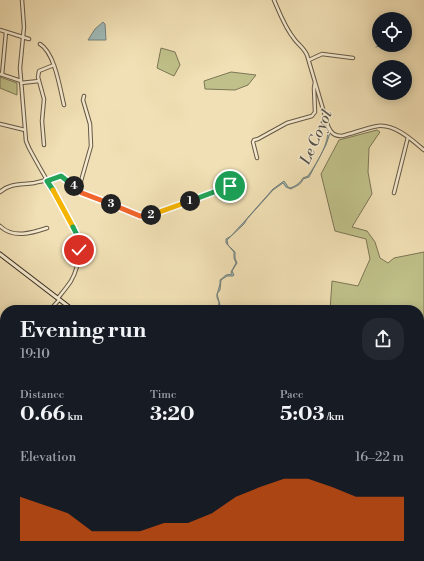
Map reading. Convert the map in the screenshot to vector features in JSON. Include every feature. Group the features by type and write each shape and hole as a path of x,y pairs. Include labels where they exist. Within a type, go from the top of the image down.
{"main road":[{"path":"0,254 66,305"}],"street":[{"path":"22,0 24,27 20,62 26,141 76,233 79,250 76,270 70,282 54,305"},
{"path":"274,0 284,24 296,41 303,47 309,60 328,126 332,134 342,136 378,126 386,127 408,137 424,150"},
{"path":"0,30 30,39"},
{"path":"6,32 1,74 21,82 39,81"},
{"path":"40,44 47,49 54,65 64,105"},
{"path":"309,60 322,54 354,58"},
{"path":"44,145 42,121 44,99 38,77 40,71 54,65"},
{"path":"257,158 253,142 254,140 286,123 312,116 316,112 314,88 316,81"},
{"path":"73,186 81,181 91,146 90,124 84,96"},
{"path":"0,124 25,130"},
{"path":"394,193 408,137"},
{"path":"0,192 4,188 16,184 35,183 61,176 82,193 140,216 146,216 230,186"},
{"path":"0,226 8,232 27,234 47,228"}],"green space":[{"path":"161,48 175,52 180,65 174,76 157,68"},
{"path":"231,72 256,75 248,85 235,90 205,89 204,81"},
{"path":"0,77 17,83 17,95 0,88"},
{"path":"377,130 380,132 369,148 368,172 372,194 352,227 367,231 375,242 380,258 388,263 394,258 424,252 424,305 330,305 332,281 358,286 370,259 366,239 335,231 321,174 339,140"}],"water":[{"path":"103,22 105,24 106,40 88,40 95,29"},
{"path":"327,129 330,133 325,147 328,134"},
{"path":"318,161 309,177 303,179 298,185 291,189 286,187 283,183 273,190 244,224 227,240 228,245 235,252 237,263 232,271 234,275 227,276 221,280 220,290 217,294 220,280 226,275 232,274 231,272 236,263 234,252 226,243 226,239 231,236 273,189 284,181 289,188 295,186 303,178 308,176"}],"route":[{"path":"79,250 76,233 47,181 55,177 61,176 82,193 140,216 146,216 230,186"}],"water label":[{"name":"Le Coyol","path":"316,137"}]}
